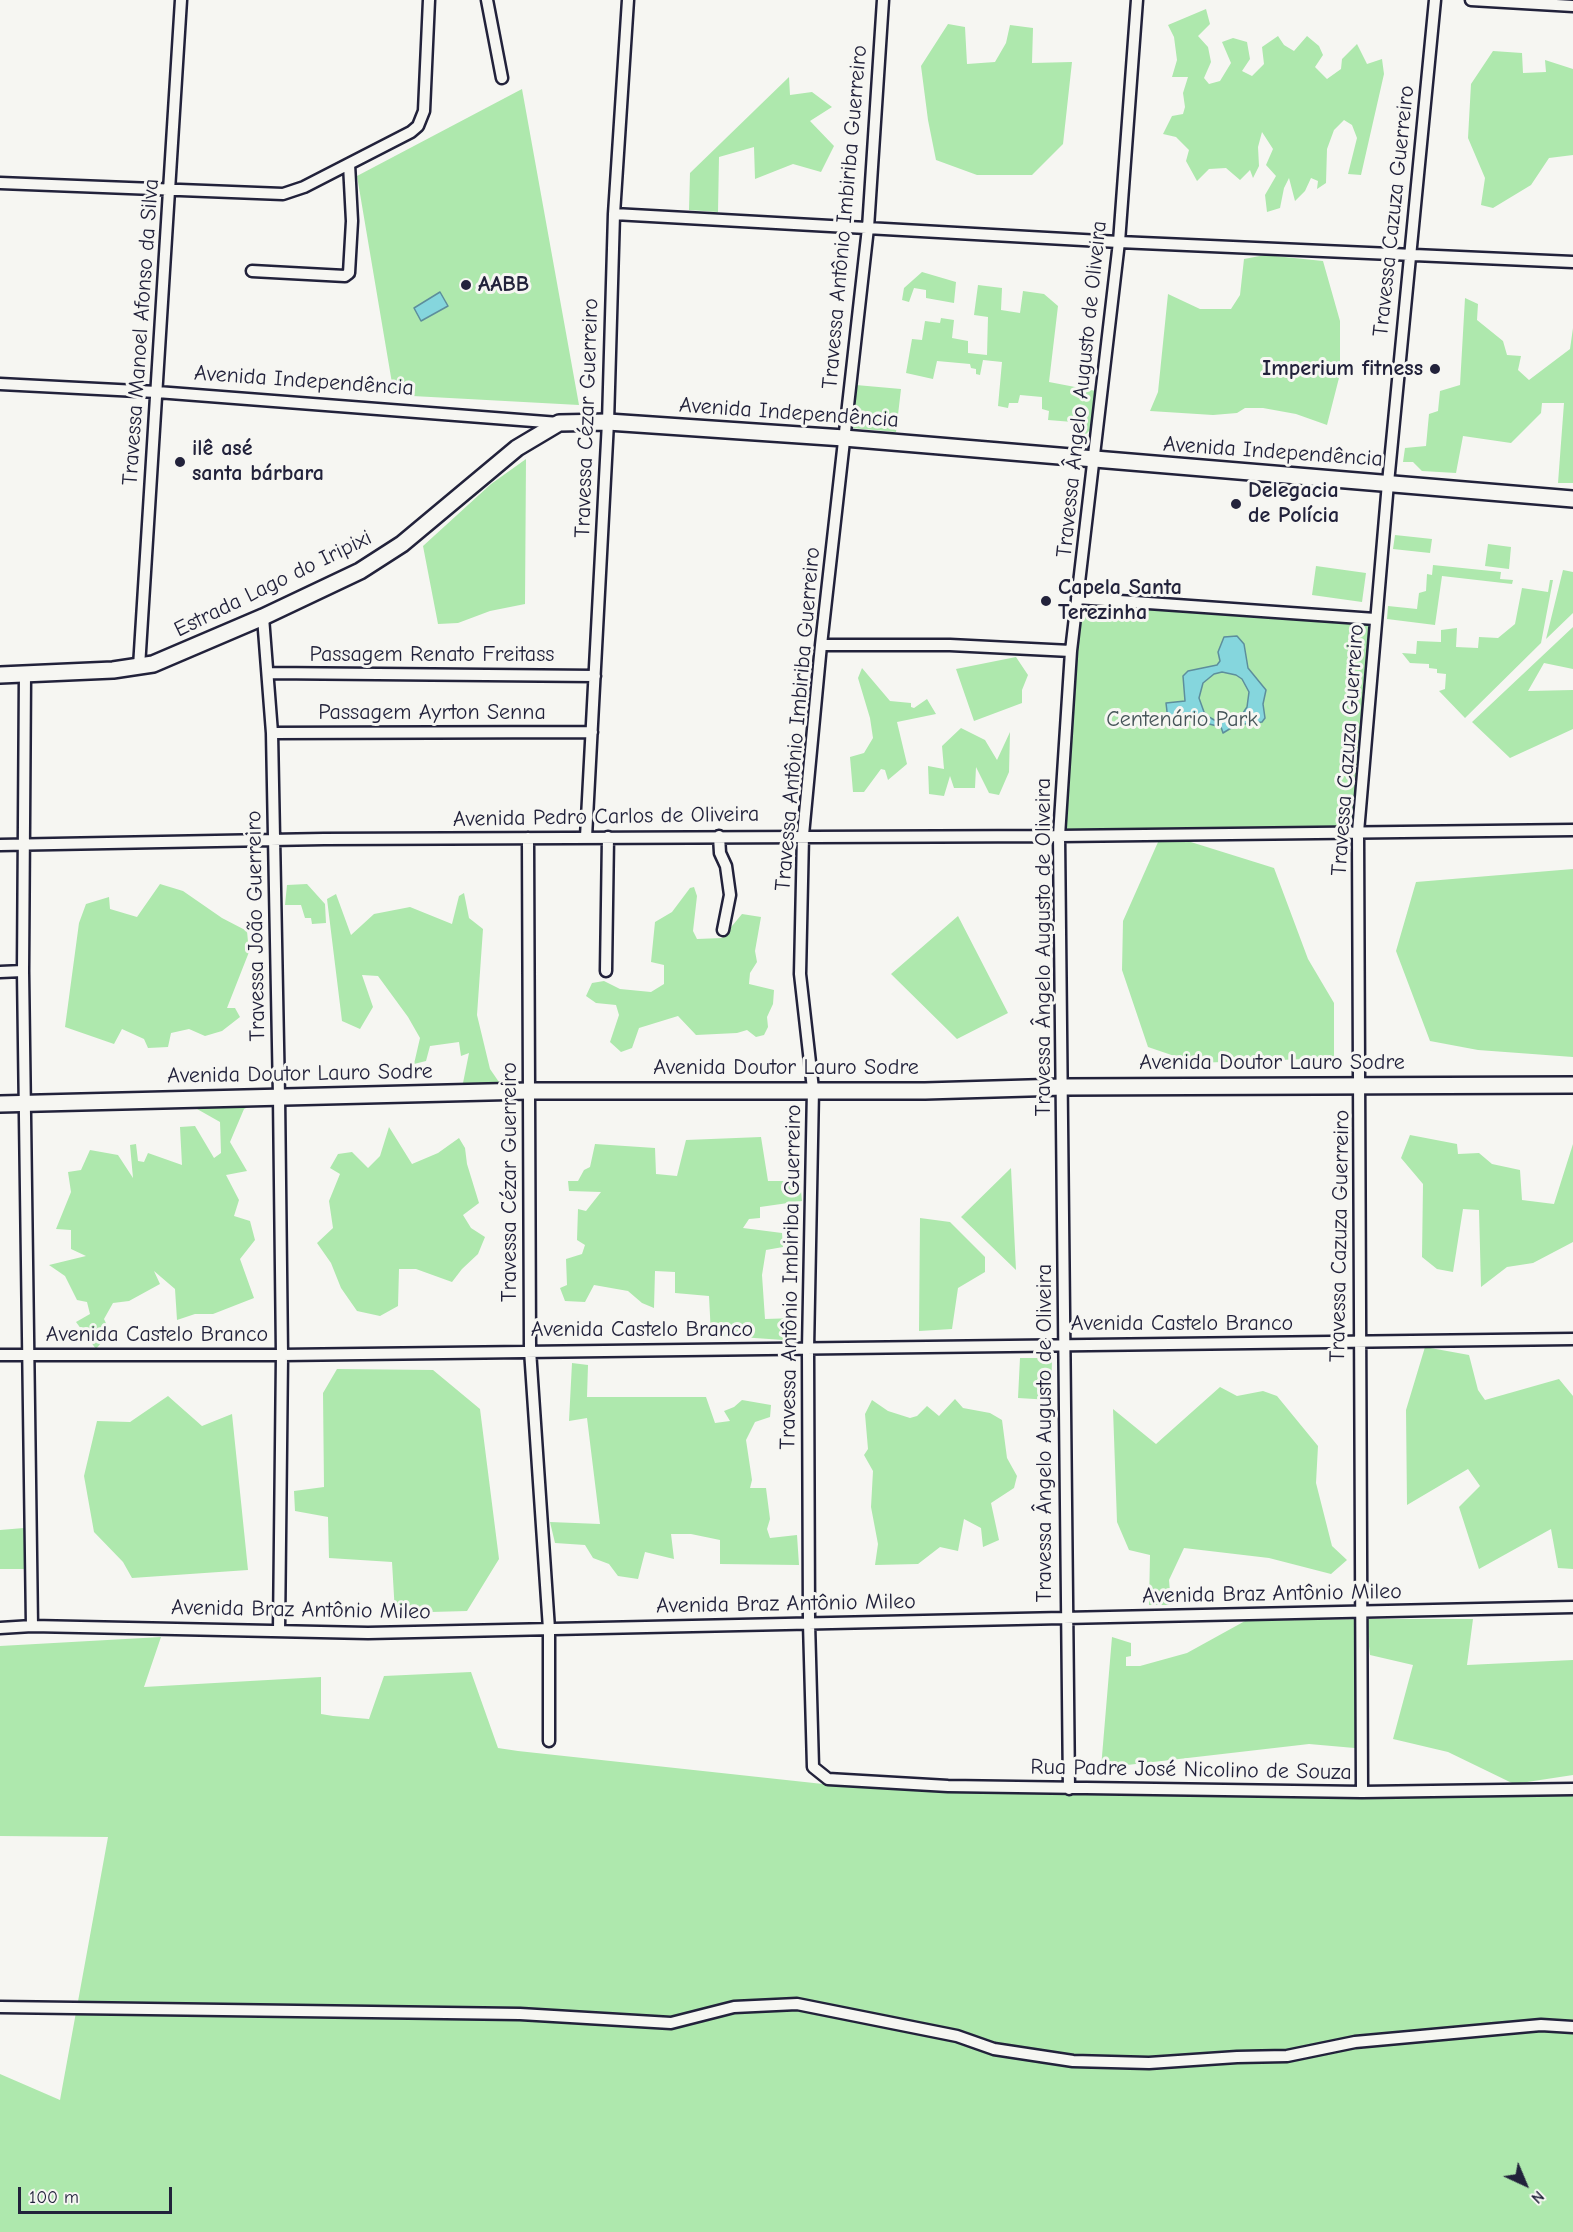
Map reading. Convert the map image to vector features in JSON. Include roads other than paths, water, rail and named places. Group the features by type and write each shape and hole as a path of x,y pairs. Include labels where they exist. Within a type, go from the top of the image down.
{"street":[{"name":"Travessa Manoel Afonso da Silva","path":"139,667 171,192 181,0"},
{"path":"0,183 171,192 283,194 304,187 411,132 422,119 429,0"},
{"path":"487,0 502,78"},
{"name":"Travessa Cézar Guerreiro","path":"586,837 608,422 614,214 628,0"},
{"name":"Travessa Antônio Imbiriba Guerreiro","path":"813,1767 809,1623 808,1349 813,1089 800,975 803,835 821,645 868,228 883,0"},
{"name":"Travessa Ângelo Augusto de Oliveira","path":"1069,1789 1059,836 1071,651 1119,242 1137,0"},
{"name":"Travessa Cazuza Guerreiro","path":"1362,1792 1358,1342 1361,1085 1358,832 1375,619 1435,0"},
{"path":"1471,0 1573,6"},
{"path":"252,271 345,276 349,273 352,221 348,164"},
{"path":"614,214 1119,242 1573,262"},
{"name":"Avenida Independência","path":"0,384 157,392 559,423 608,422 844,438 1092,461 1573,499"},
{"name":"Estrada Lago do Iripixi","path":"0,675 139,667 165,661 264,617 360,571 402,544 517,448 559,423"},
{"path":"1077,598 1375,619"},
{"name":"Travessa João Guerreiro","path":"264,617 272,733 272,842 279,1096 282,1355 279,1631"},
{"path":"821,645 950,645 1071,651"},
{"path":"25,674 22,844 32,1626"},
{"name":"Passagem Renato Freitass","path":"269,674 595,676"},
{"name":"Passagem Ayrton Senna","path":"272,733 592,732"},
{"name":"Avenida Pedro Carlos de Oliveira","path":"0,845 586,837 1059,836 1573,830"},
{"path":"718,836 730,894 723,930"},
{"path":"606,971 608,837"},
{"name":"Travessa Cézar Guerreiro","path":"528,838 531,1350 549,1629 549,1741"},
{"path":"0,972 23,971"},
{"name":"Avenida Doutor Lauro Sodre","path":"0,1104 529,1091 813,1089 925,1091 1063,1087 1573,1085"},
{"name":"Avenida Castelo Branco","path":"0,1355 282,1355 531,1350 808,1349 1573,1339"},
{"name":"Avenida Braz Antônio Mileo","path":"0,1628 32,1626 368,1633 1573,1607"},
{"name":"Rua Padre José Nicolino de Souza","path":"813,1767 828,1779 1069,1789 1362,1792 1573,1789"},
{"path":"0,2007 520,2013 671,2023 734,2007 797,2004 957,2036 994,2049 1073,2061 1149,2063 1238,2056 1287,2056 1377,2040 1542,2025 1573,2026"}],"water":[{"path":"440,292 448,306 421,321 414,308"},
{"path":"1237,636 1244,644 1248,668 1266,690 1263,704 1265,718 1262,722 1236,725 1223,733 1221,727 1193,720 1189,716 1168,720 1166,703 1185,701 1183,676 1188,671 1217,665 1220,661 1218,652 1224,637","holes":["1222,672 1242,679 1249,692 1247,707 1243,713 1231,721 1216,721 1204,712 1199,698 1203,683 1214,674"]}],"place":[{"name":"AABB","path":"466,285"},
{"name":"Imperium fitness","path":"1435,369"},
{"name":"ilê asé santa bárbara","path":"180,462"},
{"name":"Delegacia de Polícia","path":"1236,504"},
{"name":"Capela Santa Terezinha","path":"1046,601"}],"park label":[{"name":"Centenário Park","path":"1182,720"}]}
